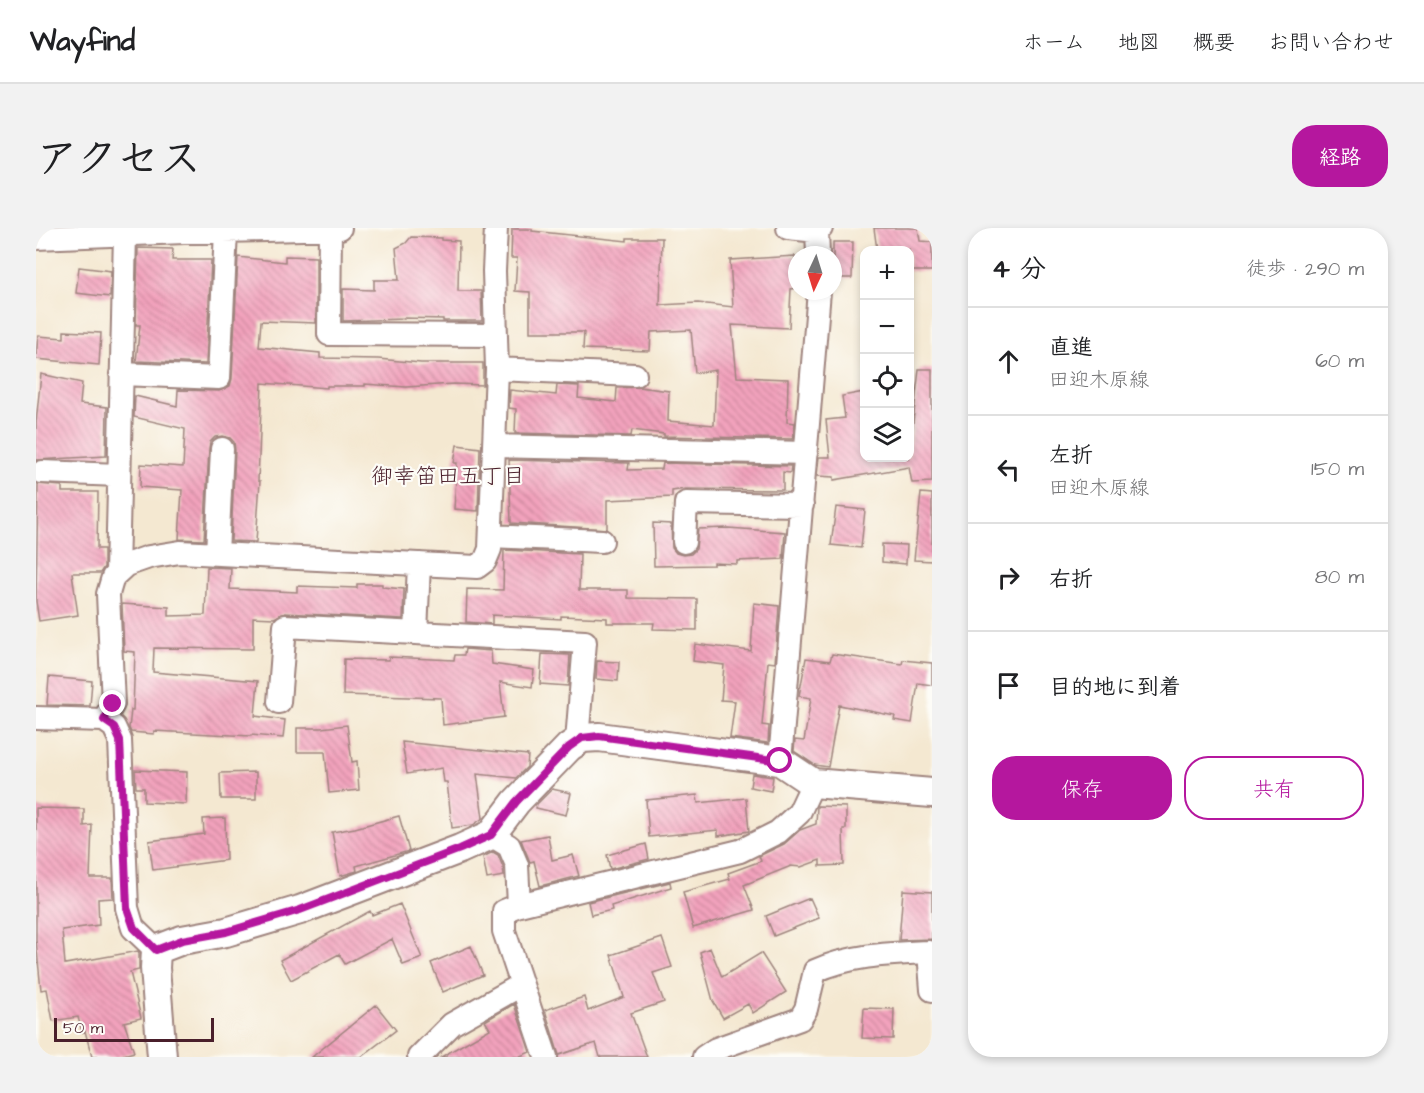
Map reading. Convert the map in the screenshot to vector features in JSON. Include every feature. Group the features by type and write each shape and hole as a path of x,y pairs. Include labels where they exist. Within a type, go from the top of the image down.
{"main road":[{"path":"162,1057 155,968 156,950 182,940 226,932 300,910 491,835 516,802 569,747 582,738 599,736 780,761 813,783 932,792"}],"street":[{"path":"330,228 329,334 496,335"},
{"path":"36,238 184,230 340,228"},
{"path":"104,720 113,704 108,594 113,577 126,565 148,557 180,552 477,567 485,561 490,549 491,536 497,369 494,271 496,228"},
{"path":"788,228 819,229 818,246"},
{"path":"122,374 219,378 226,231"},
{"path":"117,573 126,234"},
{"path":"780,761 818,300"},
{"path":"497,369 635,375"},
{"path":"494,447 806,453"},
{"path":"217,554 222,449"},
{"path":"42,472 119,475"},
{"path":"684,542 686,503 802,505"},
{"path":"491,536 602,541"},
{"path":"416,633 419,564"},
{"path":"279,702 285,626 585,642 577,741"},
{"path":"36,718 104,720 114,727 120,740 127,908 134,928 156,950"},
{"path":"546,1057 504,931 504,911 519,905 740,850 778,832 799,813 813,783"},
{"path":"491,835 509,846 517,864 519,905"},
{"path":"704,1057 716,1049 800,1019 806,1009 814,971 832,964 872,955 929,952 932,990"},
{"path":"419,1057 452,1024 521,985"}],"building":[{"path":"874,228 918,228 920,241 932,242 932,271 914,271 914,246 876,246"},
{"path":"512,229 532,229 532,231 627,241 627,238 662,238 660,305 698,303 733,307 730,260 788,256 788,300 790,300 789,328 732,325 737,377 788,379 787,422 795,423 793,439 664,436 664,434 632,430 631,436 515,433 516,409 509,408 510,390 556,395 557,385 579,386 578,398 616,402 617,388 639,387 669,391 668,421 714,425 716,370 695,373 691,330 651,332 650,351 583,349 584,332 530,332 530,292 515,291 517,258 511,258"},
{"path":"411,237 459,241 458,291 481,291 482,321 404,318 343,321 343,289 374,290 374,280 399,280 396,248 406,243"},
{"path":"833,242 853,242 852,278 842,278 842,246 833,246"},
{"path":"138,248 173,249 172,260 211,260 206,364 136,361 140,325 136,325"},
{"path":"285,256 316,257 316,323 261,321 259,347 320,353 320,358 378,359 421,363 483,363 483,385 406,387 365,384 365,386 327,386 327,388 262,383 256,542 231,541 235,450 234,442 223,436 215,437 210,442 204,540 179,539 182,490 140,487 141,464 183,467 185,429 134,417 135,396 177,406 178,390 219,391 230,386 238,257 285,262"},
{"path":"79,267 111,271 110,297 76,293"},
{"path":"64,331 101,333 99,365 36,359 38,336 64,338"},
{"path":"919,369 932,369 932,482 912,483 909,467 834,480 834,477 817,476 819,457 830,457 826,420 845,418 842,396 860,393 860,462 914,462 914,414"},
{"path":"41,374 82,383 80,404 107,407 106,456 36,460 36,423"},
{"path":"457,445 480,448 478,511 454,509 457,463 454,463"},
{"path":"509,460 629,463 628,470 662,469 663,463 791,466 790,473 783,472 783,490 686,489 672,491 672,497 607,500 607,529 511,523"},
{"path":"38,484 62,486 62,492 98,492 97,549 104,549 104,567 100,573 72,573 78,615 39,621 36,601"},
{"path":"921,493 932,494 932,561 914,560"},
{"path":"836,507 865,510 861,548 831,545"},
{"path":"653,523 671,524 672,548 676,553 683,555 691,554 696,549 698,529 728,528 785,532 783,559 737,561 737,564 654,566"},
{"path":"882,544 907,545 906,564 882,562"},
{"path":"504,550 580,554 579,590 628,590 628,598 697,599 697,630 653,629 654,623 607,623 607,618 561,616 561,619 492,615 492,624 466,622 467,589 503,590"},
{"path":"207,567 231,568 230,589 297,592 297,586 357,588 357,584 382,584 382,587 404,589 403,619 285,613 274,618 253,617 253,649 154,648 153,672 258,681 255,716 285,720 283,738 154,731 154,734 131,732 129,728 131,710 133,710 135,652 124,651 122,604 169,607 169,616 205,615"},
{"path":"754,603 779,606 775,663 768,662 762,725 769,726 768,743 730,738 735,701 721,700 724,665 693,661 695,644 751,651"},
{"path":"465,649 491,651 492,664 534,670 532,687 500,682 504,717 443,725 441,698 343,695 344,659 389,660 389,657 454,660 455,655 464,655"},
{"path":"542,654 570,655 568,686 540,684"},
{"path":"832,654 902,664 903,660 932,663 932,685 918,683 912,723 894,720 895,716 839,705 828,767 815,765 794,751 795,740 804,741 811,698 799,696 806,658 830,661"},
{"path":"597,661 619,662 618,681 596,679"},
{"path":"49,677 92,681 90,706 47,705"},
{"path":"347,725 352,762 357,761 359,790 329,793 325,752 297,752 297,728"},
{"path":"402,742 528,755 527,767 516,778 477,774 483,818 473,825 452,828 447,782 444,782 442,768 407,774"},
{"path":"135,770 187,772 186,804 144,802 144,788 136,788"},
{"path":"256,772 256,799 221,799 220,773"},
{"path":"752,774 773,777 771,791 750,787"},
{"path":"552,789 571,793 566,815 536,808 537,804"},
{"path":"697,795 698,803 746,798 749,831 718,836 718,830 649,837 646,800"},
{"path":"817,806 846,807 846,829 843,829 844,865 820,866 820,860 801,867 791,866 744,885 754,910 693,928 683,892 730,879 728,873 761,861 759,856 784,844 800,830 816,824"},
{"path":"36,808 84,809 84,826 92,825 90,878 112,878 113,898 98,899 99,925 62,930 65,964 138,951 139,970 130,972 141,1018 124,1022 134,1052 117,1057 92,1057 85,1031 82,1032 78,1017 53,1021 47,989 41,990 36,940"},
{"path":"399,816 409,851 356,866 357,871 340,876 332,832"},
{"path":"225,818 226,860 153,870 149,841 204,834 203,819"},
{"path":"548,835 552,860 573,855 579,876 540,886 534,861 530,862 521,840"},
{"path":"646,844 649,859 610,869 607,855"},
{"path":"493,852 498,855 504,876 487,879 483,857"},
{"path":"670,882 671,887 611,906 612,910 591,915 588,902"},
{"path":"903,890 932,892 932,939 899,940"},
{"path":"810,898 819,918 774,936 766,916"},
{"path":"400,904 422,958 403,965 392,939 345,964 339,954 291,980 280,960 370,911 372,915"},
{"path":"662,938 672,967 653,973 664,1002 631,1013 647,1057 600,1057 596,1043 559,1055 545,1010 584,997 588,1011 624,997 611,955"},
{"path":"471,946 483,975 443,992 431,963"},
{"path":"710,948 722,977 761,953 786,992 753,1013 748,1004 723,1018 713,1001 700,952"},
{"path":"514,1004 530,1052 518,1057 441,1057 490,1029 485,1021"},
{"path":"376,1005 396,1030 361,1057 312,1057"},
{"path":"864,1008 894,1009 893,1039 862,1038"}],"district":[{"name":"御幸笛田五丁目","path":"448,476"}],"route":[{"path":"113,704 104,720 114,727 120,740 127,908 134,928 156,950 182,940 226,932 300,910 491,835 516,802 569,747 582,738 599,736 780,761"}]}
